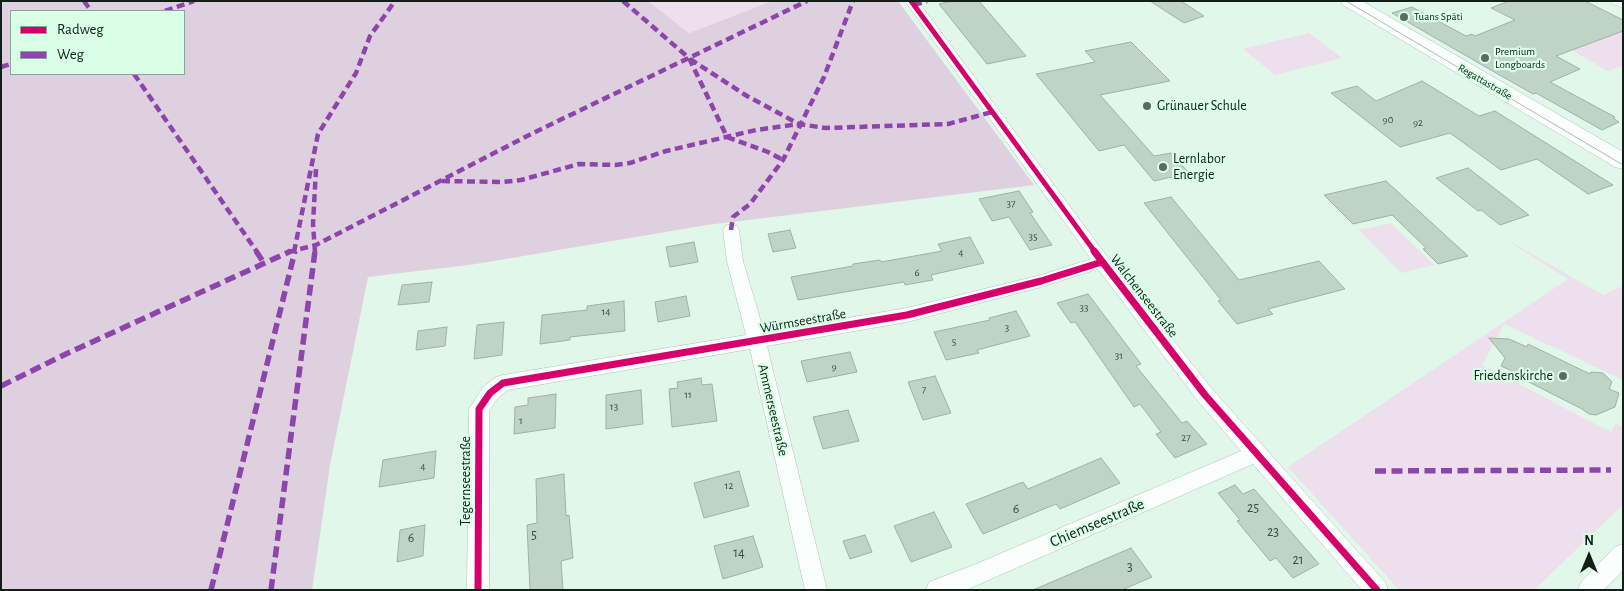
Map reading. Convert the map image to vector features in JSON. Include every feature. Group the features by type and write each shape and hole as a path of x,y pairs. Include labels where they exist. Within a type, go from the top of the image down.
{"main road":[{"name":"Regattastraße","path":"1349,1 1623,162"}],"street":[{"name":"Walchenseestraße","path":"911,1 1102,262 1204,395 1377,590"},
{"path":"1616,1 1623,4"},
{"name":"Ammerseestraße","path":"731,230 735,261 816,590"},
{"name":"Würmseestraße","path":"503,383 907,315 1033,283 1102,262"},
{"name":"Tegernseestraße","path":"478,590 479,409 490,393 503,383"},
{"name":"Chiemseestraße","path":"936,590 993,568 1255,454"},
{"path":"1589,590 1623,554"}],"shaded area":[{"path":"1,1 648,1 689,33 772,1 898,1 1034,185 707,225 476,264 368,277 330,465 312,590 1,590"},
{"path":"648,1 772,1 689,33"},
{"path":"1623,31 1623,66 1608,71 1571,50"},
{"path":"1309,33 1342,58 1275,75 1243,49"},
{"path":"1391,223 1434,265 1401,273 1359,230"},
{"path":"1499,235 1603,295 1623,286 1623,380 1504,324 1482,365 1611,432 1616,423 1623,427 1623,505 1534,590 1399,590 1288,467 1568,279"}],"building":[{"path":"953,1 979,1 1026,56 987,64 939,4"},
{"path":"1150,1 1181,1 1204,16 1184,23"},
{"path":"1509,1 1585,1 1623,20 1623,31 1556,56 1580,69 1550,82 1615,117 1613,118 1619,122 1602,130 1536,93 1533,94 1392,13 1412,7 1466,36 1472,34 1475,36 1515,20 1491,8"},
{"path":"1131,42 1170,81 1100,95 1154,156 1171,153 1189,173 1154,181 1124,145 1099,151 1036,74 1095,62 1085,51"},
{"path":"1422,81 1479,116 1495,111 1613,185 1588,194 1537,159 1501,170 1450,133 1400,147 1331,93 1357,86 1376,101"},
{"path":"1468,168 1529,215 1500,225 1481,210 1478,211 1436,178"},
{"path":"1386,181 1468,256 1438,264 1423,249 1426,248 1392,215 1353,224 1324,195"},
{"path":"1019,191 1033,212 1030,213 1052,245 1030,250 1009,217 992,221 979,199"},
{"path":"1171,197 1239,280 1319,261 1345,289 1268,309 1273,314 1237,324 1218,301 1221,300 1144,203"},
{"path":"790,230 796,248 773,252 768,234"},
{"path":"970,237 984,263 931,275 933,280 905,285 904,282 798,300 791,277 853,266 853,264 880,260 881,262 942,251 938,244"},
{"path":"694,242 698,262 670,267 666,247"},
{"path":"432,282 429,302 398,305 402,285"},
{"path":"1088,294 1141,364 1136,366 1182,423 1187,421 1207,444 1175,458 1156,434 1161,432 1140,404 1134,407 1075,322 1071,323 1057,303"},
{"path":"686,296 690,316 658,322 655,302"},
{"path":"624,301 625,331 570,337 570,340 540,344 542,315 587,310 587,306"},
{"path":"1016,311 1030,336 977,350 979,353 946,360 934,332 990,320 989,318"},
{"path":"504,322 502,355 474,359 477,325"},
{"path":"447,327 445,346 416,350 418,331"},
{"name":"Friedenskirche","path":"1489,338 1509,339 1527,347 1528,344 1590,374 1591,372 1603,373 1612,382 1609,389 1619,393 1615,407 1596,415 1589,414 1513,374 1514,372 1501,366 1505,358"},
{"path":"850,352 857,372 807,382 801,361"},
{"path":"935,376 951,413 923,420 908,382"},
{"path":"701,378 702,385 712,384 717,421 672,427 669,389 678,388 677,382"},
{"path":"641,390 643,424 606,429 606,395"},
{"path":"556,394 555,428 514,434 515,407 528,405 528,398"},
{"path":"848,410 859,441 823,449 813,417"},
{"path":"436,451 434,478 379,487 383,460"},
{"path":"1101,458 1120,483 1060,509 1056,504 983,534 966,504 1023,482 1028,489"},
{"path":"739,471 749,506 704,518 694,483"},
{"path":"564,474 566,516 569,515 573,558 561,561 563,590 530,590 527,525 537,523 536,479"},
{"path":"1235,485 1243,494 1254,489 1319,564 1293,578 1276,558 1270,561 1237,521 1240,520 1218,493"},
{"path":"934,512 952,547 911,562 894,526"},
{"path":"425,525 423,556 397,562 400,530"},
{"path":"865,535 872,552 850,559 843,541"},
{"path":"753,536 763,567 723,579 714,546"},
{"path":"1131,548 1152,577 1122,590 1033,590"}],"tram line":[{"path":"1346,1 1623,165"}],"marked path":[{"path":"84,1 90,10"},
{"path":"168,10 194,1"},
{"path":"211,590 295,249 318,134 356,73 370,36 395,1"},
{"path":"623,1 689,58 727,137 768,152 783,160"},
{"path":"1,386 68,353 295,249 316,245 533,133 807,1"},
{"path":"731,230 733,217 750,204 783,160 824,77 853,1"},
{"path":"914,5 927,1"},
{"path":"690,59 747,96 799,124"},
{"path":"1,67 10,64"},
{"path":"135,75 264,263"},
{"path":"442,181 502,182 521,180 579,164 615,165 630,163 666,151 756,130 799,124 825,128 948,124 992,112"},
{"path":"271,590 316,245 313,224 316,169"},
{"path":"1375,471 1611,470"}],"cycle path":[{"path":"911,1 1102,262 1205,395 1377,590"},
{"path":"478,590 479,409 490,393 503,383 907,315 1041,281 1102,262"}],"place":[{"name":"Tuans Späti","path":"1404,17"},
{"name":"Premium Longboards","path":"1485,58"},
{"name":"Grünauer Schule","path":"1147,106"},
{"name":"Lernlabor Energie","path":"1163,167"},
{"name":"Friedenskirche","path":"1563,376"}]}
